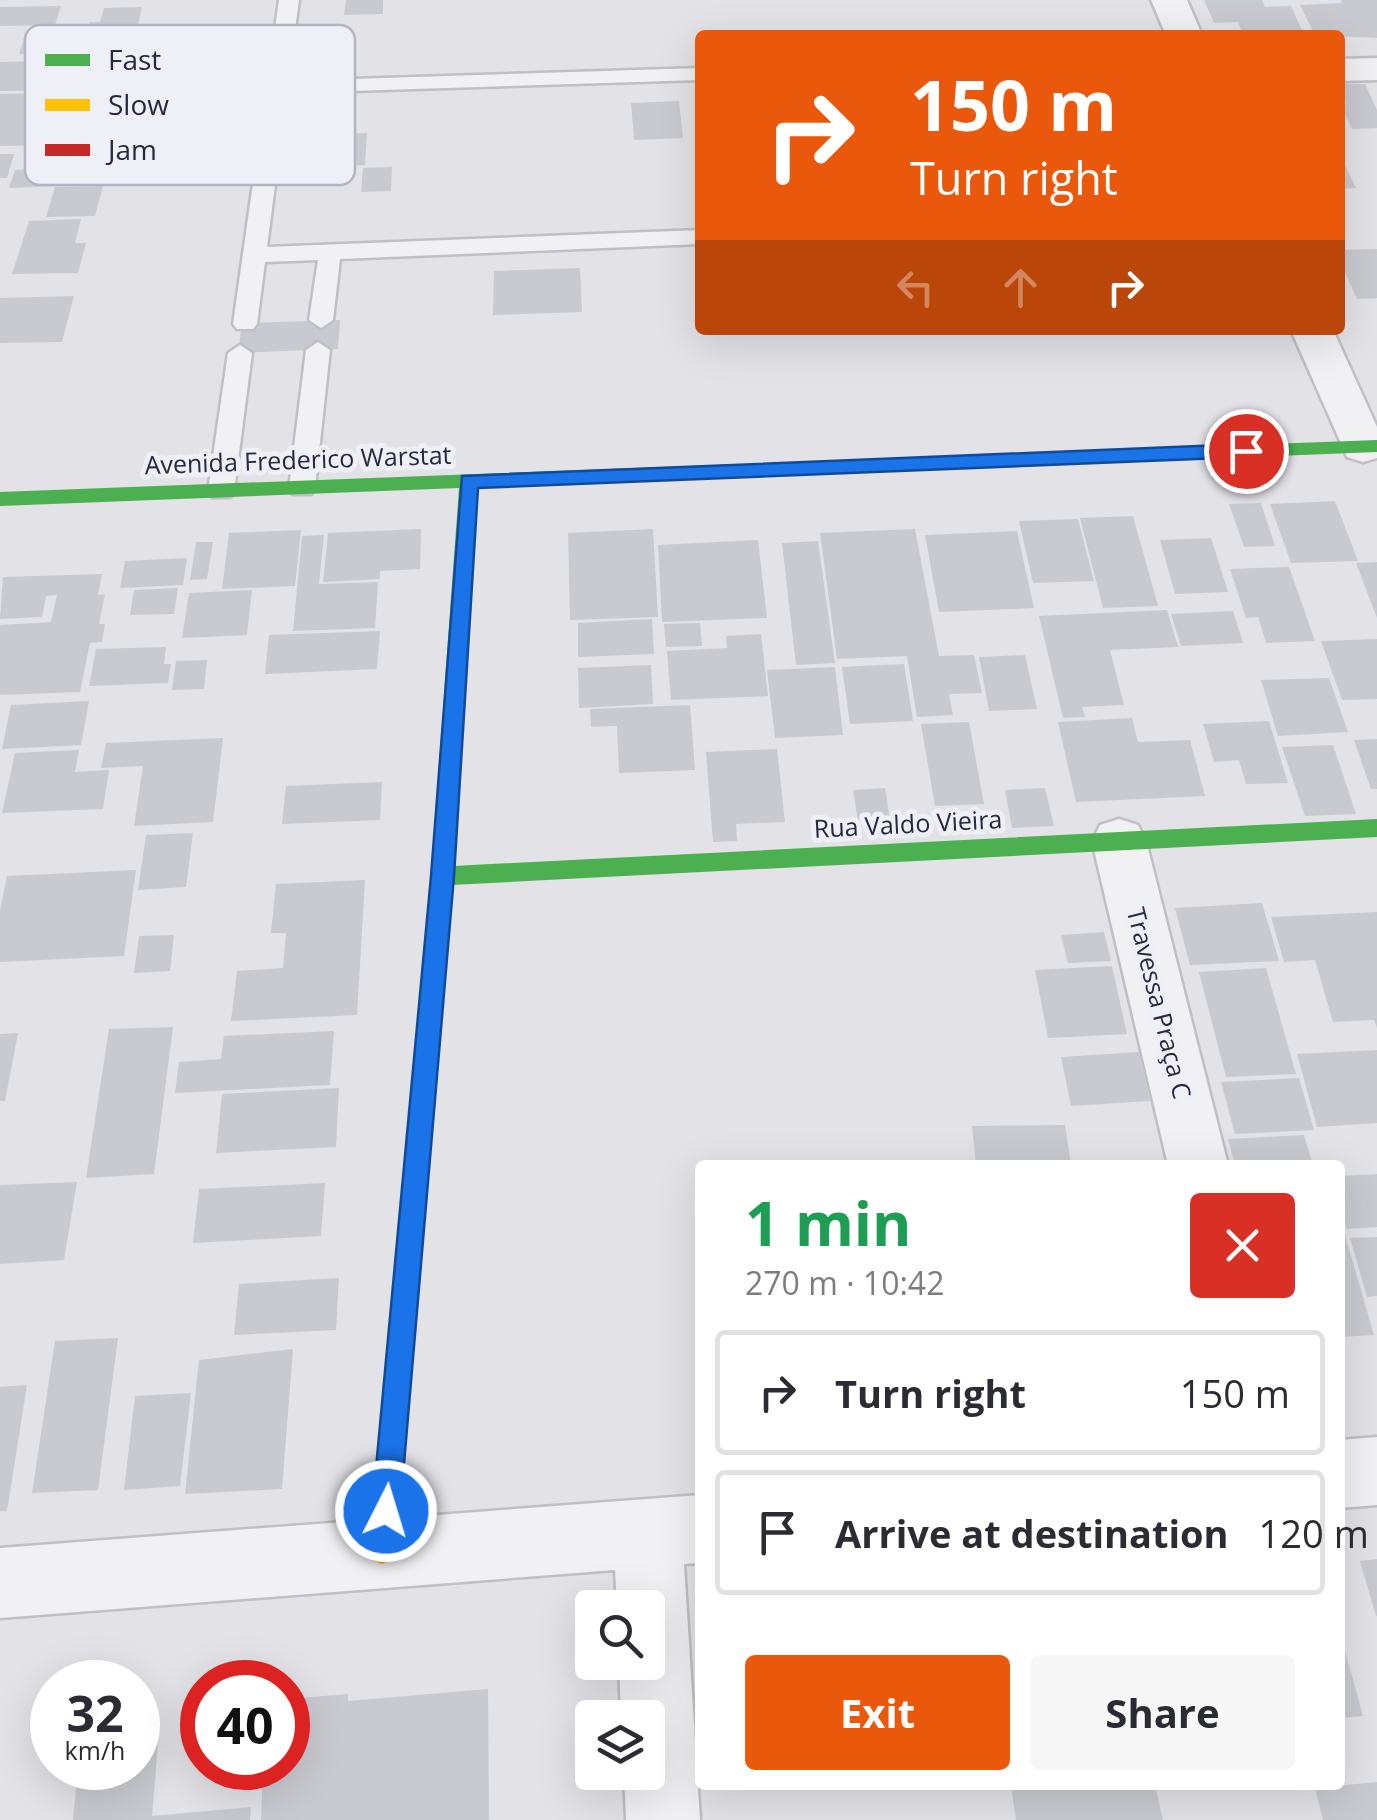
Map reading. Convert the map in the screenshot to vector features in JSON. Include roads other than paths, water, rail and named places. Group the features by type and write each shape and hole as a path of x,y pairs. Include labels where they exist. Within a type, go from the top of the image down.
{"street":[{"path":"1169,0 1182,30"},
{"path":"1345,70 1377,69"},
{"path":"1314,335 1370,446"},
{"name":"Avenida Frederico Warstat","path":"0,499 1370,446"},
{"path":"382,1550 442,876 469,481"},
{"name":"Rua Valdo Vieira","path":"442,876 1377,828"},
{"name":"Travessa Praça C","path":"1120,841 1197,1160"},
{"path":"1345,1474 1377,1471"},
{"path":"0,1583 382,1550 674,1531 663,1820"}],"lane":[{"path":"285,25 289,0"},
{"path":"355,85 695,74"},
{"path":"244,324 263,185"},
{"path":"254,255 695,237"},
{"path":"321,320 330,251"},
{"path":"302,488 318,350"},
{"path":"221,491 240,353"}]}
